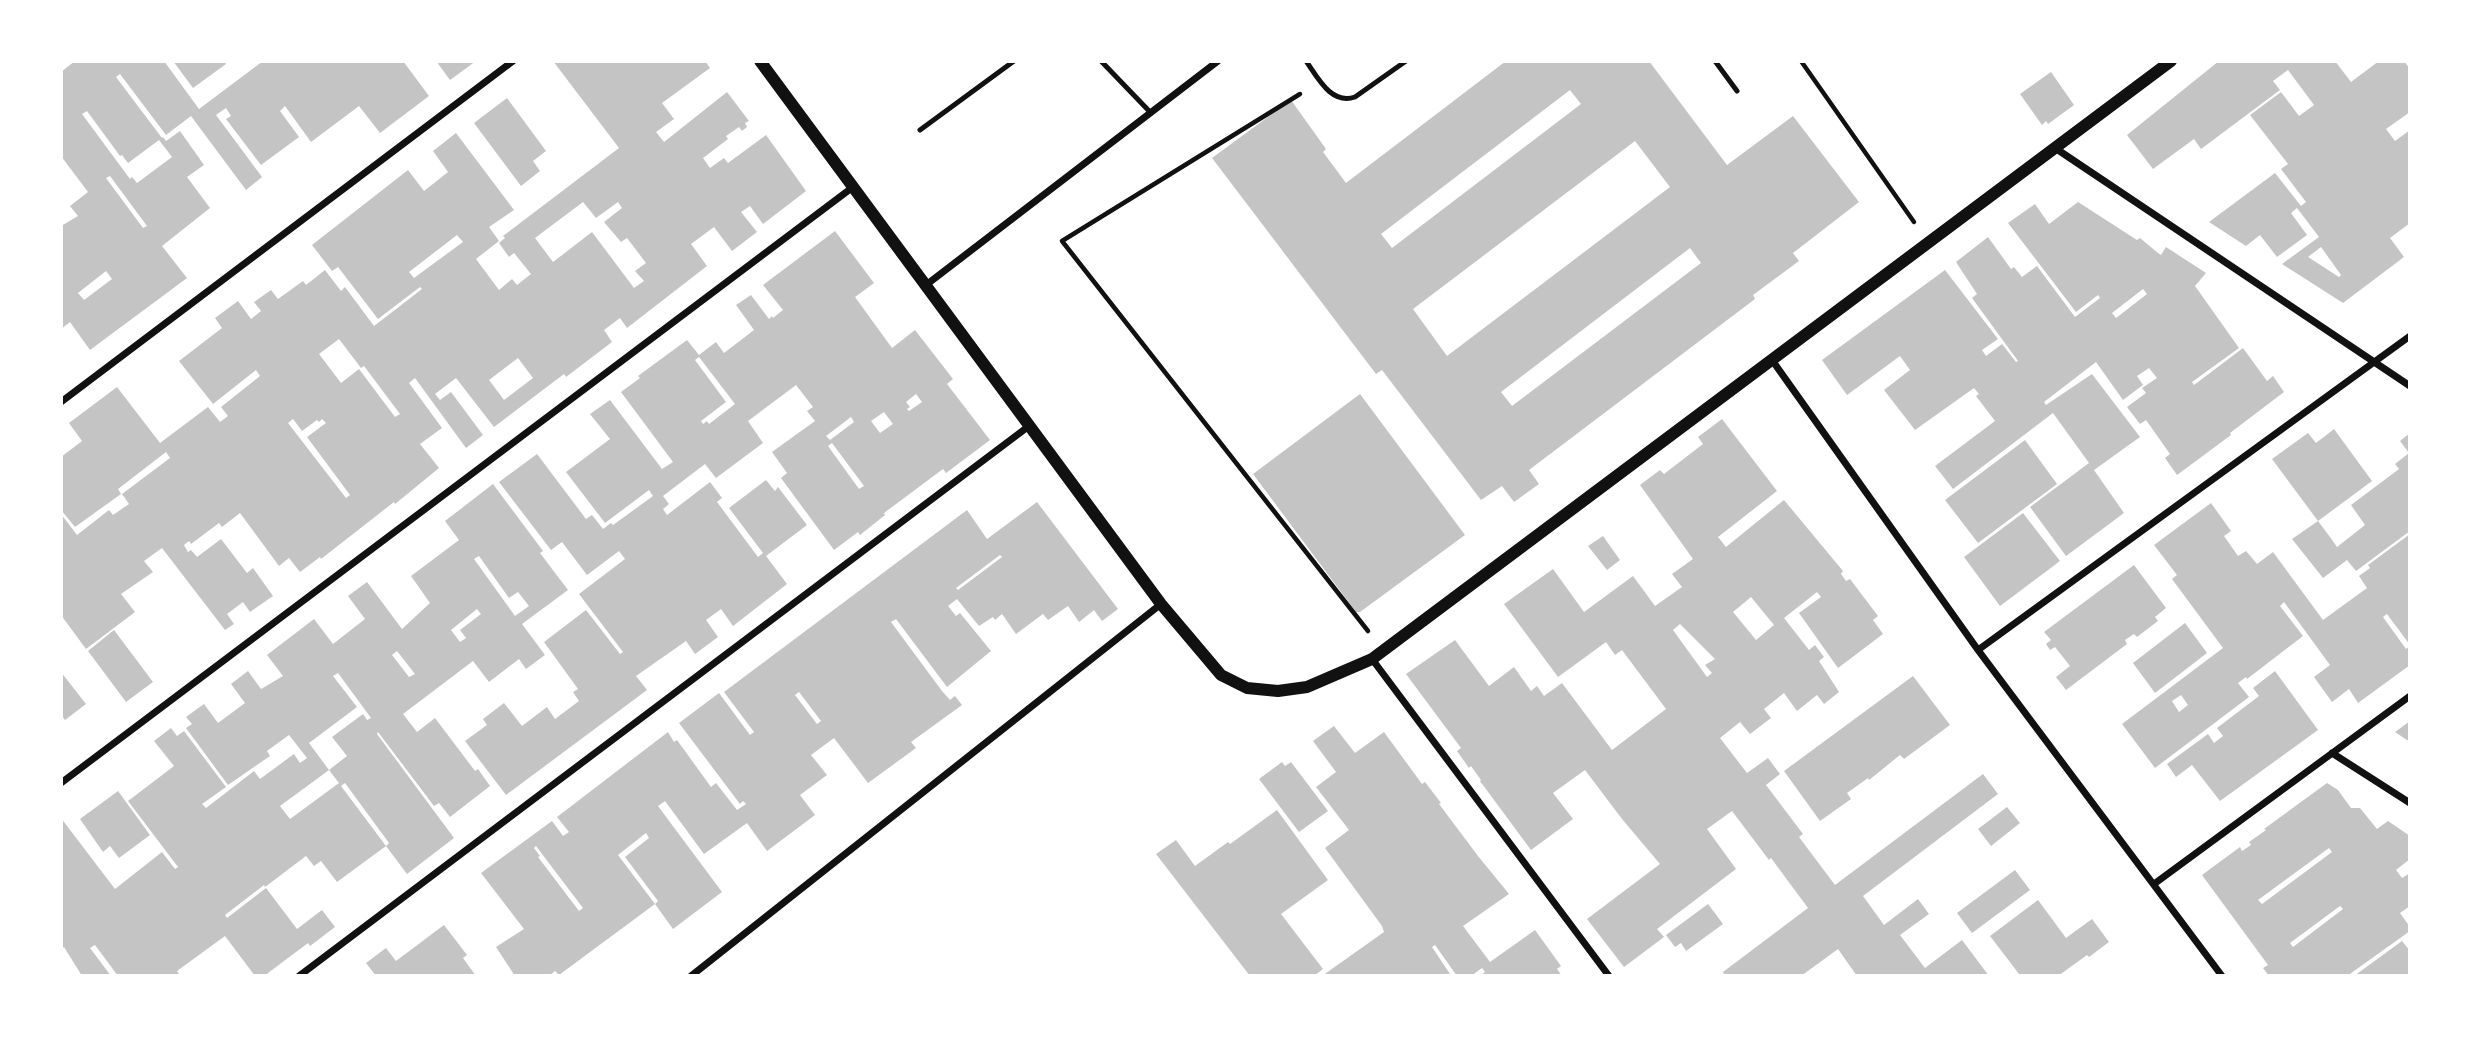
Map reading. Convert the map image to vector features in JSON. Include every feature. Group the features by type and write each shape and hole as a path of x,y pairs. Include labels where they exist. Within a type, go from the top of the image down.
{"street":[{"path":"61,402 513,61"},
{"path":"760,61 1161,604 1221,675 1247,688 1279,691 1307,687 1372,659 2171,61"},
{"path":"926,285 1218,61"},
{"path":"2055,148 2410,386"},
{"path":"61,783 853,187"},
{"path":"1978,650 2410,336"},
{"path":"1772,360 1978,650 2222,976"},
{"path":"299,976 1029,426"},
{"path":"691,976 1161,604"},
{"path":"1372,659 1609,976"},
{"path":"2154,884 2410,696"},
{"path":"2332,753 2410,803"}],"lane":[{"path":"920,130 1014,61"},
{"path":"1101,61 1151,113"},
{"path":"1306,61 1329,92 1347,100 1406,61"},
{"path":"1715,61 1737,91"}],"path":[{"path":"1801,61 1928,243"},
{"path":"1321,81 1062,241 1383,650"}],"building":[{"path":"75,61 164,61 199,109 263,61 403,61 429,96 380,133 359,106 311,142 285,106 280,111 299,137 261,165 226,119 231,116 226,108 216,115 262,177 246,190 191,116 166,135 120,74 116,77 162,138 166,141 180,131 204,165 187,177 210,208 162,246 187,278 90,350 70,322 61,329 61,226 78,216 70,206 88,192 61,156 61,72","holes":["87,111 128,163 159,140 172,157 137,183 132,177 130,179 82,114","110,176 147,226 143,228 106,178","106,271 112,279 84,300 78,293"]},
{"path":"173,61 224,61 226,64 193,88"},
{"path":"436,61 476,61 450,80"},
{"path":"553,61 705,61 710,68 662,103 674,119 656,132 664,142 727,92 749,121 745,123 747,127 742,131 739,127 726,136 728,139 703,158 710,168 724,158 728,163 766,135 806,191 763,224 750,206 741,212 757,232 732,251 714,227 691,244 707,266 627,328 620,318 604,330 612,342 494,427 456,378 435,394 440,400 451,392 483,435 466,448 415,378 409,383 442,428 420,444 439,468 395,504 394,502 321,559 320,557 300,572 289,558 279,566 240,513 222,527 219,523 191,544 189,541 184,545 188,552 191,550 197,557 221,539 247,573 253,568 273,596 250,612 243,602 227,614 234,624 225,630 162,548 144,561 153,572 121,594 135,612 86,649 61,615 61,514 77,535 109,510 113,515 129,504 122,494 170,458 166,452 118,489 121,494 75,527 61,510 61,457 82,441 69,423 117,387 160,443 208,407 220,422 228,416 221,407 260,376 256,370 213,404 179,361 222,328 215,318 238,301 251,319 261,311 254,302 271,290 278,299 303,281 306,285 325,270 341,291 345,287 374,326 422,289 420,287 378,319 338,267 332,271 312,245 408,170 424,191 448,172 433,151 456,133 514,210 489,227 499,241 476,259 499,290 512,279 517,285 531,274 514,253 509,257 499,243 505,238 503,236 619,148","holes":["583,202 596,218 618,202 622,208 604,222 621,242 627,238 646,263 635,271 644,281 634,288 592,232 553,262 535,238","457,235 463,242 414,278 409,272","339,339 361,368 364,366 400,414 395,417 359,369 341,383 319,354","518,358 533,378 504,400 489,380","293,419 302,431 317,420 319,422 322,419 326,423 307,437 350,495 346,498 288,423"]},
{"path":"1506,61 1649,61 1727,165 1793,116 1859,202 1793,253 1799,261 1753,295 1755,299 1529,470 1539,484 1514,502 1502,486 1481,500 1382,370 1376,374 1212,158 1291,100 1326,149 1323,152 1346,183","holes":["1570,90 1581,104 1392,248 1381,234","1635,141 1670,187 1447,356 1413,309","1690,248 1701,263 1512,406 1501,392"]},
{"path":"2219,61 2335,61 2351,82 2379,61 2404,61 2410,69 2410,112 2386,129 2395,141 2410,130 2410,223 2390,238 2404,257 2343,303 2282,264 2319,237 2297,208 2291,213 2307,235 2277,257 2260,235 2246,246 2209,222 2275,173 2301,206 2306,202 2281,169 2288,164 2250,115 2281,92 2299,116 2314,105 2288,70 2273,81 2280,90 2201,149 2194,139 2153,169 2127,135","holes":["2321,247 2341,275 2339,277 2308,257"]},
{"path":"2051,72 2074,105 2048,124 2046,121 2042,125 2020,94"},
{"path":"507,98 546,151 533,161 540,171 521,186 474,123"},
{"path":"2078,202 2137,240 2140,238 2161,255 2166,247 2206,273 2195,286 2239,348 2192,382 2194,385 2243,348 2267,381 2273,376 2284,392 2177,475 2165,458 2170,454 2146,420 2140,424 2127,407 2146,393 2142,388 2157,378 2149,368 2137,376 2143,385 2123,400 2096,362 2044,402 2046,405 2092,374 2140,437 2094,470 2124,513 2066,556 2030,507 2089,463 2053,413 1953,489 1935,466 1995,421 1976,396 1979,394 1974,388 1915,430 1884,390 1910,370 1900,356 1847,395 1822,360 1945,270 1998,339 1982,350 1986,356 2002,344 2016,362 2018,361 1972,298 1977,294 1956,262 1988,237 2011,269 2014,267 2022,277 2037,266 2075,317 2100,298 2098,295 2076,312 2008,223 2035,204 2049,224","holes":["2143,289 2147,294 2116,318 2112,313"]},
{"path":"835,231 874,283 855,297 892,348 915,330 953,379 947,384 990,440 946,473 943,469 884,513 885,515 860,535 858,532 834,550 781,478 787,473 772,452 815,421 807,411 813,407 796,385 748,421 763,443 716,478 705,464 663,496 669,504 663,509 667,515 710,482 722,498 717,502 758,557 763,553 729,508 766,480 775,491 778,487 807,525 766,556 787,584 733,626 721,609 706,620 718,637 695,654 686,641 636,676 647,690 506,795 465,741 487,725 483,719 504,703 522,726 547,707 555,719 579,701 573,692 578,689 544,642 586,610 620,654 623,652 579,594 625,559 619,551 587,575 562,542 551,550 499,482 537,454 586,519 592,515 603,529 611,523 613,525 653,496 649,490 605,523 566,472 610,439 590,414 610,400 662,469 673,462 621,392 687,340 699,355 716,342 724,353 754,330 736,305 751,295 769,319 772,316 773,318 783,310 763,285","holes":["699,357 735,404 709,424 707,421 703,424 701,421 726,402 695,360","916,394 922,402 909,411 907,409 910,407 906,402","884,412 893,424 880,433 871,421","851,417 854,422 830,440 826,436","832,443 864,486 859,489 828,446"]},
{"path":"1360,394 1465,535 1360,612 1356,612 1253,474"},
{"path":"1722,419 1777,491 1718,537 1726,547 1784,500 1843,571 1841,574 1846,581 1850,579 1878,616 1873,620 1883,634 1838,668 1799,613 1821,597 1817,592 1784,618 1809,650 1815,645 1824,657 1819,661 1839,692 1824,704 1817,695 1797,711 1784,693 1764,709 1771,718 1750,734 1740,722 1720,738 1747,773 1768,758 1780,774 1766,785 1803,834 1799,837 1835,885 1983,774 1998,794 1863,896 1884,925 1918,899 1929,914 1900,935 1925,968 1962,940 1989,976 1857,976 1838,949 1801,976 1725,976 1723,972 1808,908 1732,811 1707,829 1736,869 1657,929 1664,937 1624,967 1587,919 1660,864 1585,770 1553,793 1573,819 1531,850 1471,766 1469,768 1457,751 1461,748 1406,674 1455,640 1489,686 1514,667 1531,691 1537,686 1544,696 1562,683 1612,750 1666,709 1622,650 1615,655 1606,642 1558,677 1504,604 1553,569 1584,612 1633,576 1655,606 1682,587 1672,574 1693,559 1640,485 1660,470 1664,474 1703,444 1698,437","holes":["1751,597 1774,625 1756,640 1733,612","1680,624 1715,659 1705,665 1712,673 1707,677 1673,630"]},
{"path":"2334,429 2372,481 2318,521 2272,459 2308,433 2316,443"},
{"path":"2410,433 2410,531 2356,571 2347,560 2323,578 2292,539 2318,521 2337,547 2365,525 2351,505 2399,469 2395,464 2409,453 2400,441"},
{"path":"2025,440 2057,484 1978,543 1945,500"},
{"path":"493,484 543,551 540,553 568,590 522,624 545,655 526,669 519,659 489,682 473,661 403,714 417,732 435,718 475,771 478,769 490,786 450,817 439,803 434,806 378,732 377,734 454,838 407,874 386,846 337,882 321,861 314,866 306,856 265,887 264,885 225,915 227,918 266,888 297,929 322,910 335,927 310,946 308,943 264,976 255,976 225,936 177,971 180,976 118,976 95,945 90,948 111,976 82,976 64,947 61,950 61,818 115,889 162,852 175,869 178,867 128,801 174,766 154,741 171,728 177,736 184,731 226,787 202,804 206,808 254,771 260,779 294,754 300,763 307,758 289,735 267,751 270,756 228,785 186,728 192,724 186,717 204,704 218,723 245,703 231,684 248,671 261,689 283,676 267,655 314,619 333,644 365,619 348,596 367,582 402,629 430,603 411,576 459,540 445,521","holes":["479,556 509,598 518,592 529,606 515,616 474,559","477,609 481,614 460,630 466,638 460,642 451,630","397,651 415,674 409,677 392,655","338,673 371,718 367,720 363,714 332,737 347,756 329,770 309,743 357,707 333,676","329,770 339,783 290,819 280,806","345,783 389,843 386,846 341,786"]},
{"path":"1037,502 1118,609 1102,621 1094,610 1079,622 1068,606 1048,620 1043,614 1016,634 1002,614 979,626 957,599 948,606 956,616 960,613 991,651 947,687 896,619 891,622 942,691 950,700 955,696 962,705 911,742 916,748 868,783 834,738 811,755 827,775 800,795 815,815 767,851 747,823 704,854 665,801 658,806 722,892 673,929 655,904 559,975 555,971 549,976 515,976 496,947 524,929 481,873 552,821 563,836 569,832 557,817 668,732 674,742 677,740 711,787 716,783 737,810 746,804 743,801 740,804 679,723 719,693 750,735 754,732 724,692 967,510 987,539","holes":["1000,555 1002,557 958,590 956,588","799,692 821,721 817,724 795,695","646,833 649,838 625,857 658,901 655,904 618,855","536,846 583,908 579,911 534,848"]},
{"path":"2211,503 2231,531 2224,536 2238,556 2246,551 2257,564 2273,552 2323,620 2367,588 2359,576 2370,568 2368,565 2410,534 2410,645 2387,614 2383,617 2406,649 2410,646 2410,665 2358,703 2349,689 2332,702 2314,677 2330,665 2284,602 2280,606 2303,636 2238,683 2249,697 2155,768 2122,724 2223,648 2172,579 2177,575 2154,545","holes":["2181,695 2188,705 2179,712 2172,701"]},
{"path":"2023,513 2060,561 2000,606 1964,557"},
{"path":"1603,536 1620,560 1607,570 1588,546"},
{"path":"2134,565 2166,608 2155,617 2158,621 2137,637 2134,634 2125,640 2127,644 2066,690 2056,677 2070,666 2055,647 2050,650 2046,644 2051,640 2044,632"},
{"path":"2185,623 2207,653 2155,693 2133,663"},
{"path":"114,630 153,682 126,702 88,651"},
{"path":"2275,671 2318,730 2220,801 2192,765 2176,777 2167,764 2208,734 2214,743 2223,736 2217,728 2259,696 2253,688"},
{"path":"61,672 86,704 65,720 61,715"},
{"path":"1913,676 1950,725 1904,759 1900,755 1869,780 1868,778 1847,793 1851,799 1820,821 1784,771"},
{"path":"2410,721 2410,742 2395,732"},
{"path":"1334,726 1355,753 1384,732 1509,894 1463,926 1490,962 1535,930 1561,966 1557,969 1562,976 1480,976 1485,972 1482,968 1471,976 1457,976 1435,945 1432,947 1450,974 1447,976 1322,976 1384,932 1325,848 1349,830 1316,787 1336,772 1313,741"},
{"path":"1282,762 1285,766 1291,762 1328,811 1299,832 1259,779"},
{"path":"2327,783 2338,790 2351,808 2360,808 2377,829 2388,821 2410,836 2410,859 2396,870 2402,878 2410,873 2410,906 2400,913 2410,931 2347,976 2269,976 2263,968 2268,965 2202,875 2240,847 2242,851 2251,845 2249,842 2266,830 2264,829","holes":["2329,848 2332,852 2262,904 2258,900","2340,906 2343,909 2293,947 2290,943"]},
{"path":"118,791 150,835 119,858 110,846 103,852 80,819"},
{"path":"2007,807 2020,823 1991,846 1978,829"},
{"path":"1277,810 1328,880 1281,914 1323,969 1314,976 1250,976 1156,854 1176,840 1195,866"},
{"path":"2015,870 2030,890 1972,933 1957,913"},
{"path":"2038,900 2066,938 2092,919 2109,942 2058,976 2016,976 2019,974 1990,936"},
{"path":"1708,904 1723,924 1686,951 1681,943 1675,947 1666,935"},
{"path":"444,925 467,955 463,958 476,976 376,976 366,963 386,948 396,961"},
{"path":"2402,941 2410,951 2410,976 2354,976"}]}
